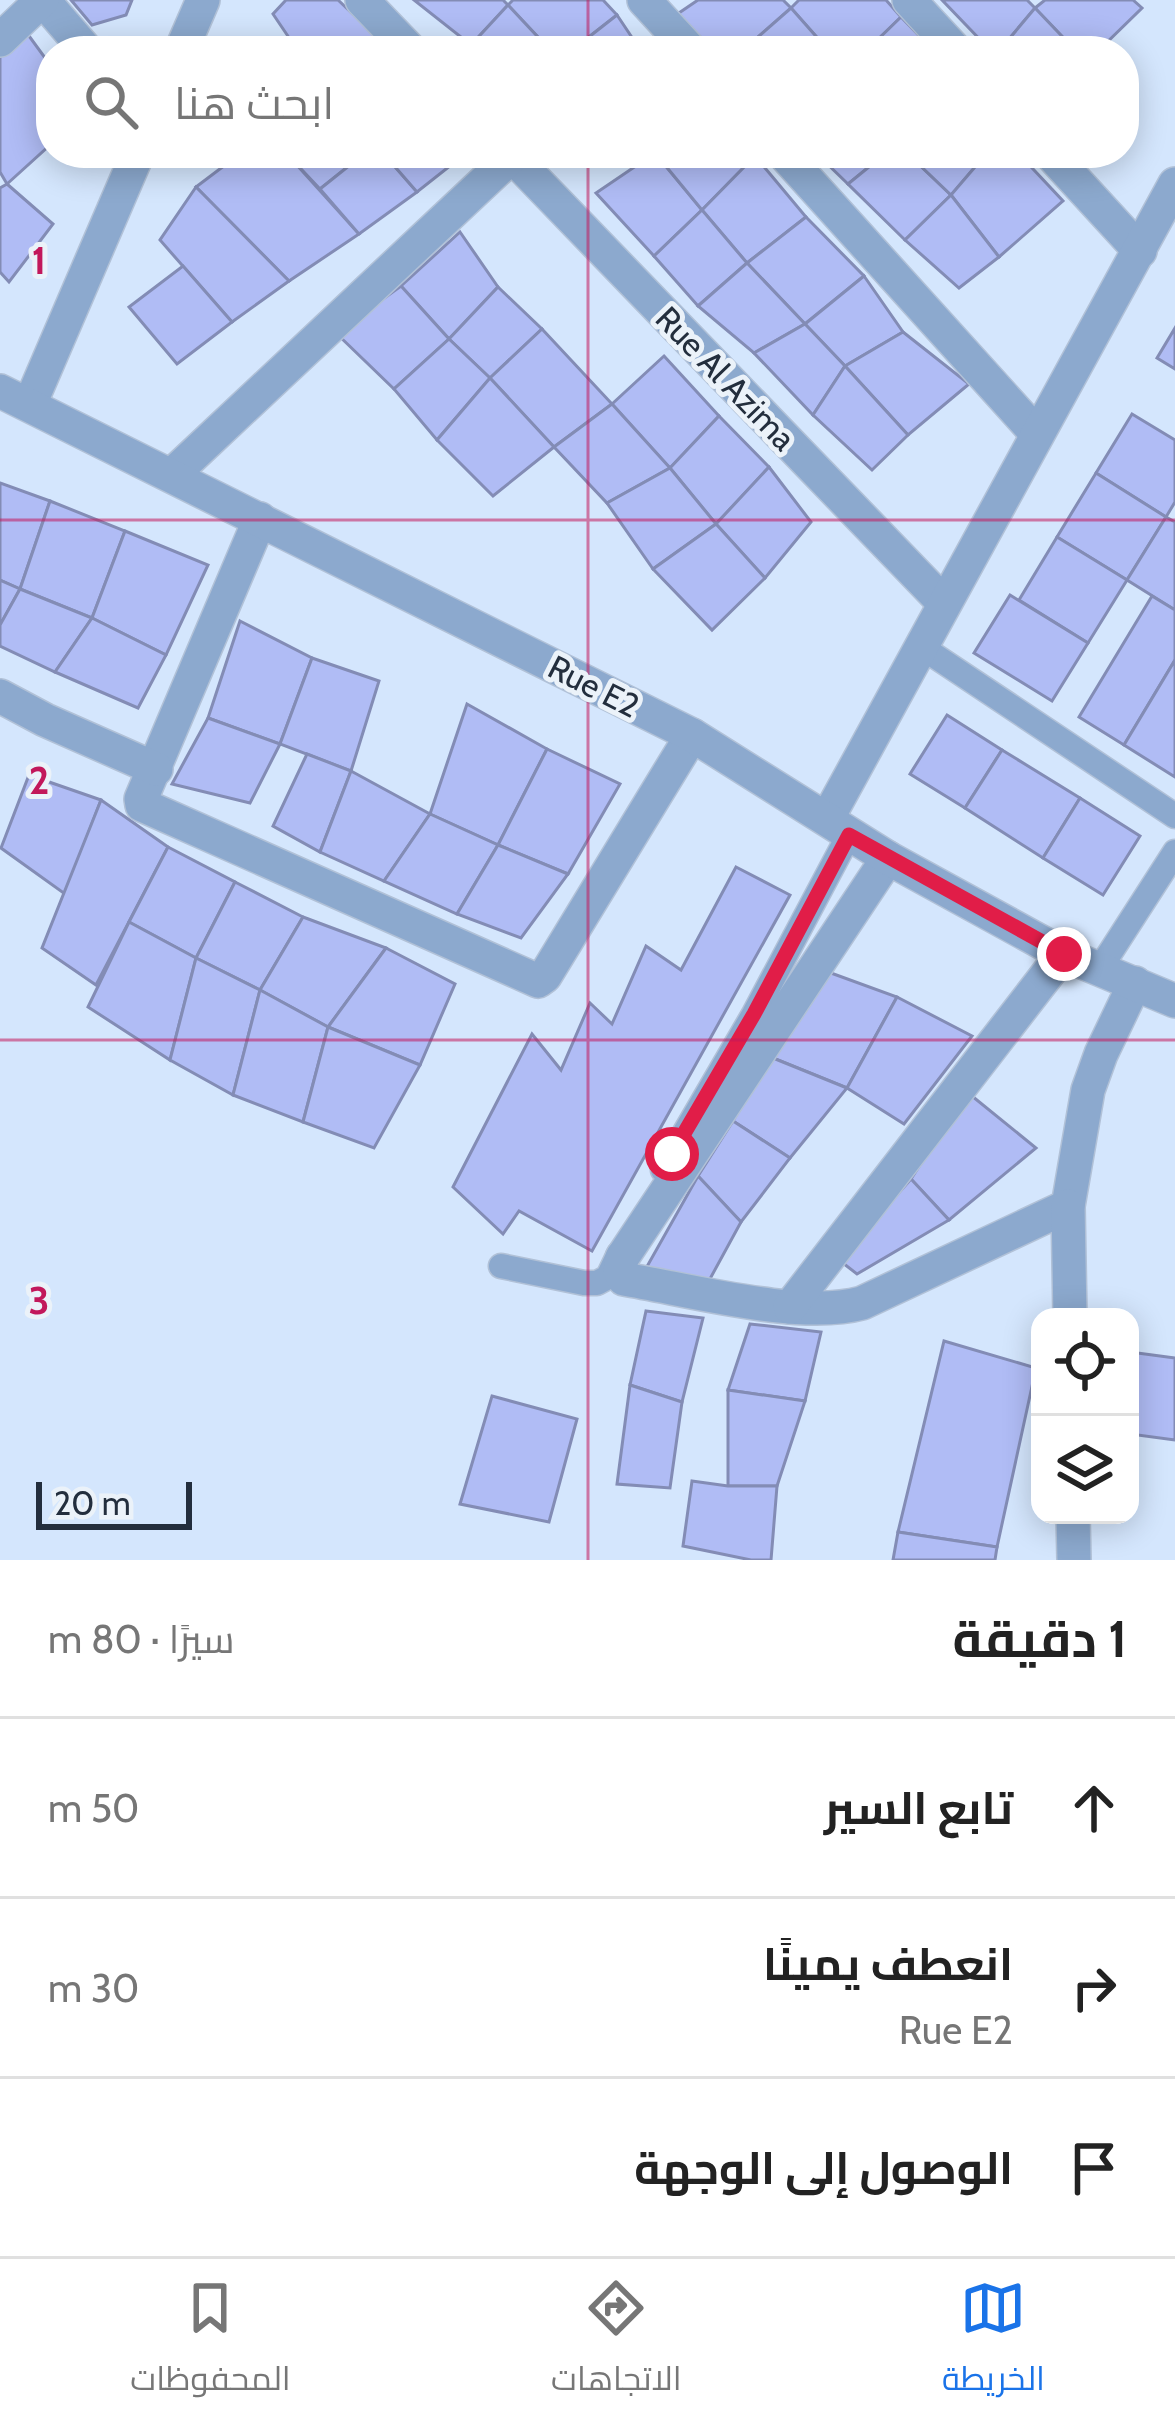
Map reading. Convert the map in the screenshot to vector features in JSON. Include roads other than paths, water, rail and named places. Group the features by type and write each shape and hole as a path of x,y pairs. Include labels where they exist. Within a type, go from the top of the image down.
{"street":[{"path":"0,40 42,0 74,36"},
{"path":"188,36 203,0"},
{"path":"362,0 397,36"},
{"path":"909,0 942,36"},
{"path":"660,6 681,36"},
{"path":"15,398 130,168"},
{"path":"172,475 496,168"},
{"name":"Rue Al Azima","path":"524,168 943,602"},
{"path":"797,168 1037,434"},
{"path":"1064,168 1140,251"},
{"path":"838,827 943,602 1175,184"},
{"name":"Rue E2","path":"15,398 692,734 888,858 1064,954 1175,1001"},
{"path":"260,519 142,805 538,981 692,734"},
{"path":"0,696 156,770"},
{"path":"888,858 622,1258 624,1279 790,1307 848,1306 1068,1206"},
{"path":"790,1307 1064,954"},
{"path":"1070,1308 1068,1206 1088,1090 1135,983"},
{"path":"1073,1524 1074,1560"}],"lane":[{"path":"920,646 1175,817"},
{"path":"501,1266 584,1283 608,1276 743,1033 838,827"},
{"path":"1099,970 1175,852"}]}
